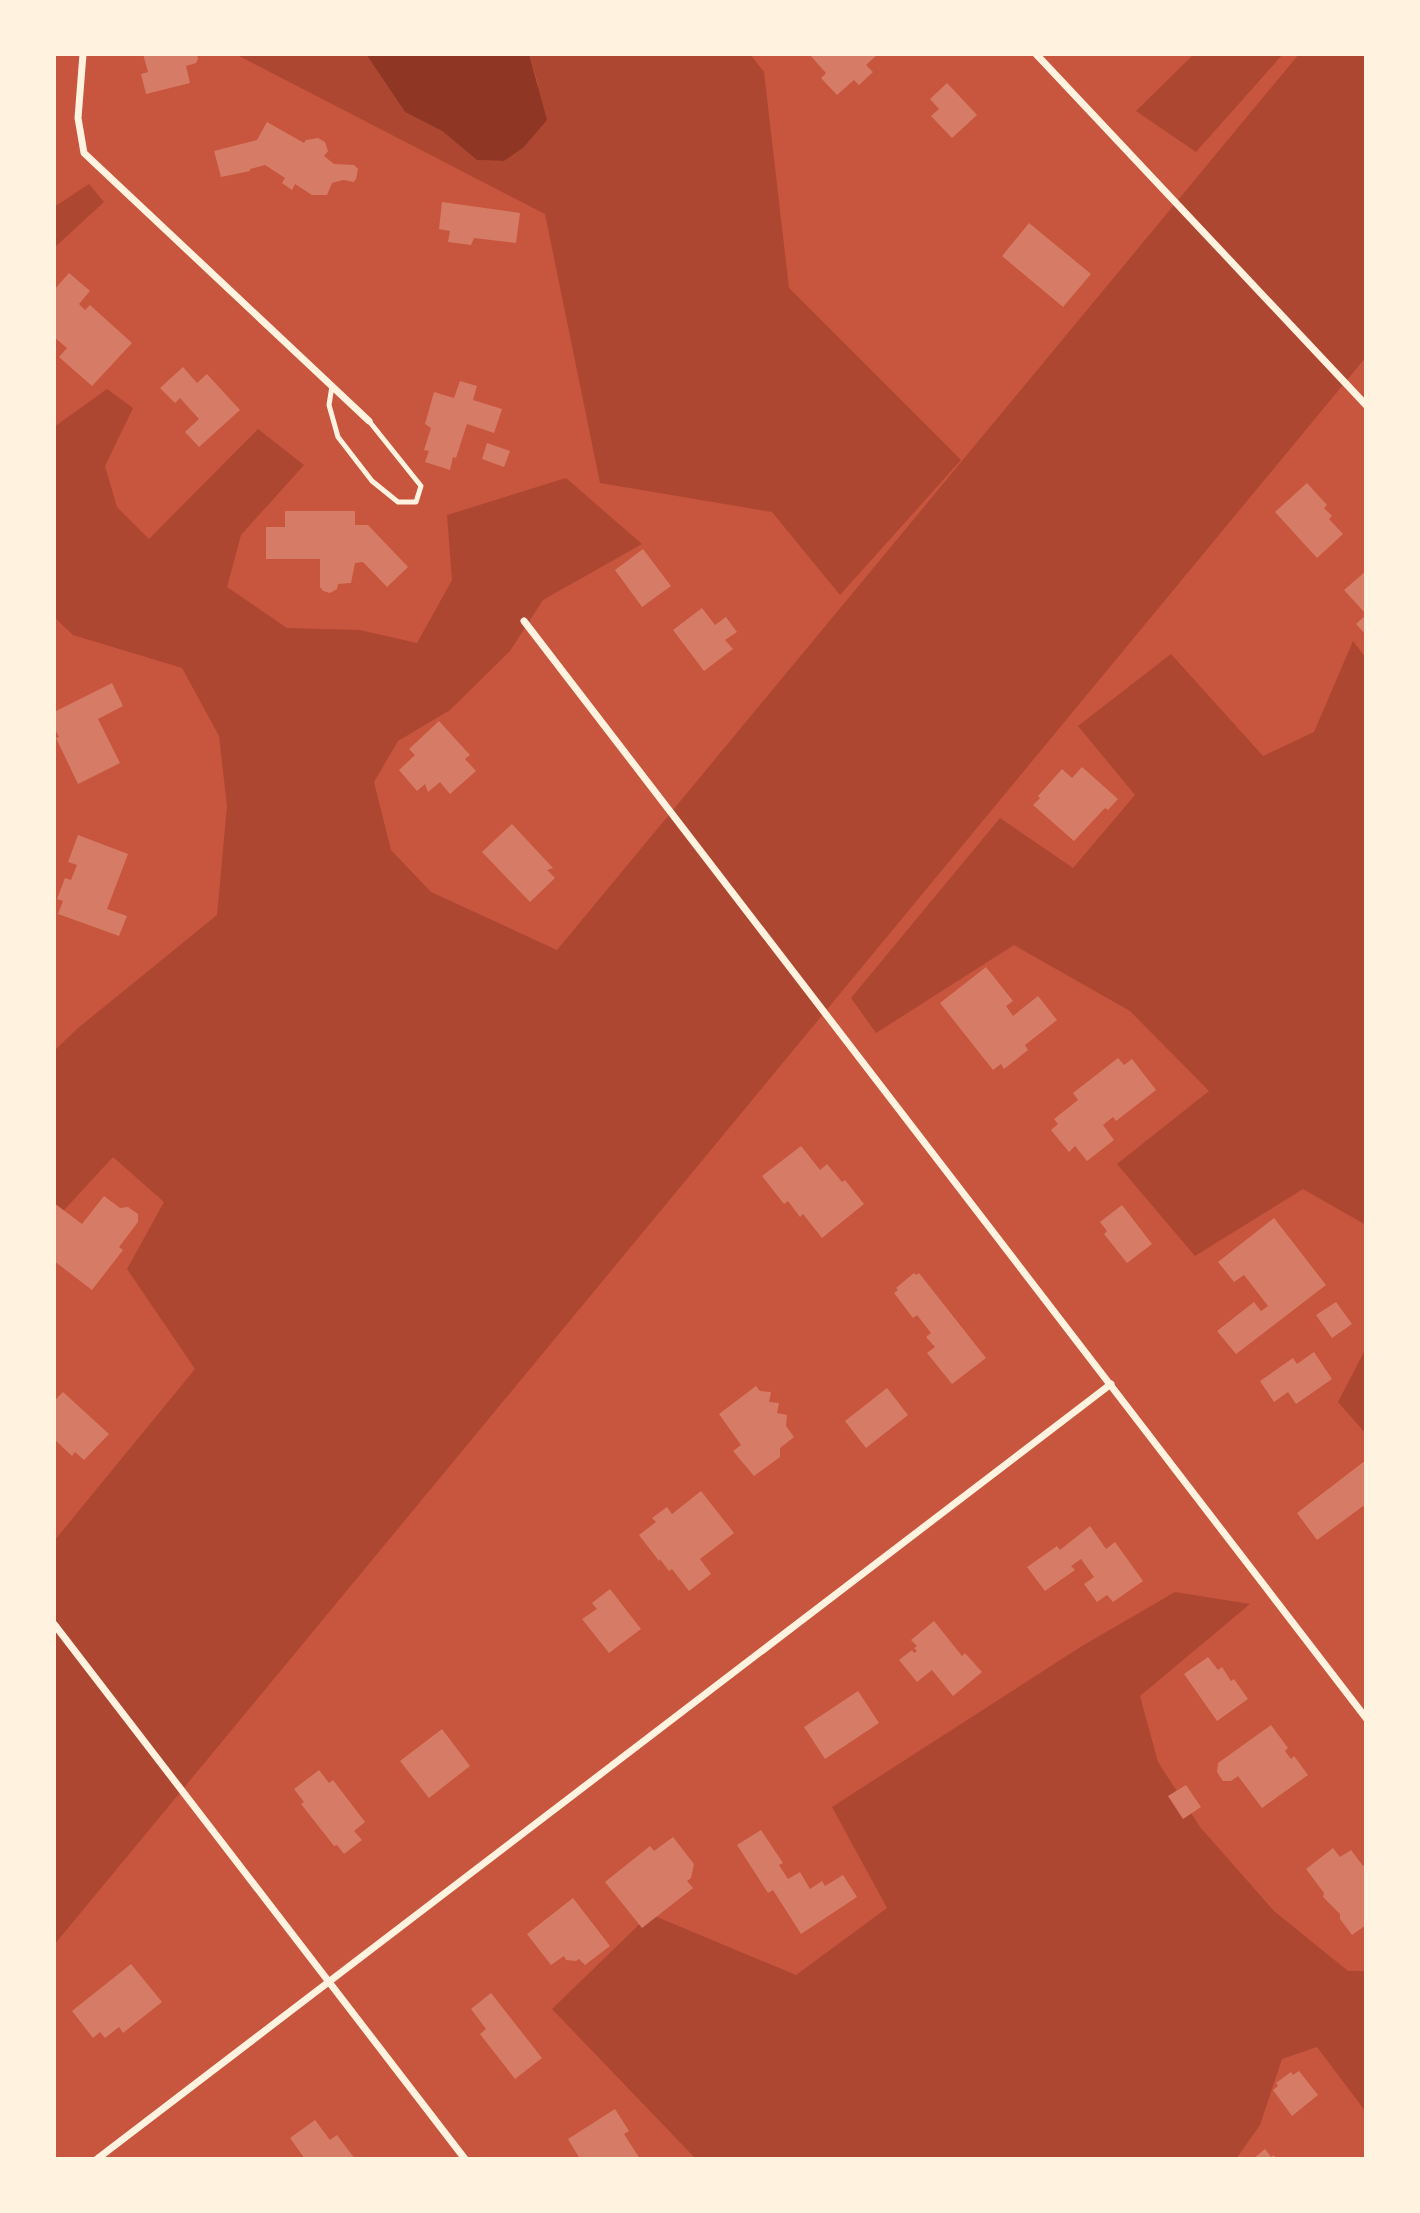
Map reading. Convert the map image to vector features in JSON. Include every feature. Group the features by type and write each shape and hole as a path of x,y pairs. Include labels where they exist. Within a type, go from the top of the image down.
{"street":[{"path":"83,54 78,118 84,153 369,421"},
{"path":"1035,54 1366,405"},
{"path":"524,621 1366,1718"},
{"path":"97,2159 1111,1384"},
{"path":"54,1624 465,2159"}],"lane":[{"path":"332,386 328,405 338,437 372,481 398,502 415,502 421,486 369,421"}],"shaded area":[{"path":"235,54 366,54 405,112 442,131 477,160 504,161 523,148 538,84 529,54 750,54 764,72 789,288 961,460 840,595 772,512 600,483 545,214"},
{"path":"366,54 529,54 547,120 523,148 504,161 477,160 442,131 405,112"},
{"path":"1194,54 1283,54 1196,152 1136,111"},
{"path":"1299,54 1366,54 1366,357 54,1945 54,1541 195,1369 127,1269 164,1202 113,1157 54,1221 54,1051 78,1028 217,915 227,806 219,736 182,668 73,635 54,617 54,427 107,389 133,408 105,466 117,507 149,539 258,429 304,465 241,535 227,587 287,628 360,630 417,643 452,580 447,515 566,478 642,544 543,600 510,651 450,710 398,741 374,782 391,850 431,892 557,950"},
{"path":"89,184 104,202 54,248 54,207"},
{"path":"1353,641 1366,658 1366,1225 1303,1189 1195,1256 1117,1164 1209,1091 1130,1011 1014,945 876,1033 851,998 1000,818 1073,868 1135,795 1078,726 1171,654 1263,756 1314,732"},
{"path":"1366,1348 1366,1434 1338,1402"},
{"path":"1175,1592 1250,1604 1140,1696 1158,1762 1200,1827 1274,1911 1348,1971 1366,1971 1366,2112 1317,2047 1282,2059 1260,2125 1236,2159 696,2159 552,2009 650,1914 796,1975 887,1908 832,1807 1082,1646"}],"building":[{"path":"143,54 197,54 196,63 186,66 190,83 146,94 141,74 148,72"},
{"path":"809,54 878,54 866,65 873,72 859,85 854,80 837,95 821,78 826,73"},
{"path":"947,83 977,115 952,138 931,116 939,109 930,99"},
{"path":"267,122 304,143 306,140 318,138 325,142 328,151 324,156 334,164 354,165 358,169 356,179 354,182 343,180 332,183 327,195 312,195 295,184 292,190 282,183 285,178 265,165 221,177 214,151 257,140"},
{"path":"442,202 520,213 516,243 474,238 471,245 448,242 450,231 439,229"},
{"path":"1029,223 1091,274 1063,307 1002,256"},
{"path":"69,273 90,291 79,304 85,310 90,305 132,343 92,386 59,357 67,348 54,337 54,290"},
{"path":"183,367 197,383 207,374 240,410 199,447 185,432 199,419 180,398 175,403 160,388"},
{"path":"460,381 477,386 473,400 502,409 494,433 467,424 450,470 425,462 429,451 424,450 431,428 425,424 434,392 454,398"},
{"path":"487,443 510,451 504,467 482,459"},
{"path":"1307,483 1327,505 1324,508 1332,516 1329,519 1343,534 1317,558 1275,512"},
{"path":"285,511 355,511 355,525 368,525 408,567 387,587 363,562 355,563 351,583 338,584 337,589 330,593 323,591 320,587 320,559 266,559 266,527 285,527"},
{"path":"643,549 671,586 642,607 615,570"},
{"path":"1366,571 1366,614 1344,590"},
{"path":"702,608 715,625 726,617 737,632 725,640 733,649 704,671 673,630"},
{"path":"1366,615 1366,635 1356,624"},
{"path":"112,683 123,706 98,719 120,763 78,784 56,738 59,737 54,727 54,712"},
{"path":"439,721 470,755 465,759 476,771 450,794 440,782 428,792 425,784 417,791 399,770 415,755 409,749"},
{"path":"1082,767 1118,799 1108,810 1105,808 1074,841 1033,805 1062,769 1072,778"},
{"path":"512,824 553,868 547,870 555,878 530,902 482,852"},
{"path":"78,835 128,854 107,909 127,916 119,936 58,914 63,901 57,899 65,878 71,880 77,865 68,862"},
{"path":"986,967 1013,1001 1006,1006 1013,1016 1038,996 1057,1020 1025,1045 1028,1050 1004,1069 1001,1064 993,1070 940,1003"},
{"path":"1118,1058 1124,1065 1132,1059 1156,1090 1116,1121 1113,1117 1103,1125 1114,1140 1087,1161 1075,1146 1069,1152 1051,1130 1058,1124 1054,1119 1078,1100 1073,1093"},
{"path":"801,1146 820,1170 827,1164 842,1182 845,1180 864,1204 822,1238 803,1214 800,1217 788,1201 784,1204 762,1176"},
{"path":"104,1196 120,1208 128,1207 138,1214 138,1222 119,1247 123,1250 92,1290 54,1261 54,1203 82,1224"},
{"path":"1122,1205 1152,1244 1127,1263 1104,1234 1107,1231 1100,1222"},
{"path":"1274,1218 1326,1285 1236,1354 1217,1331 1254,1302 1261,1311 1268,1306 1244,1275 1234,1282 1218,1262"},
{"path":"914,1273 919,1273 986,1358 952,1384 927,1353 935,1347 926,1337 931,1333 917,1315 913,1318 894,1293 898,1290 896,1288"},
{"path":"1336,1302 1352,1324 1332,1338 1316,1315"},
{"path":"1314,1352 1332,1379 1296,1404 1288,1392 1274,1402 1260,1381 1293,1358 1297,1364"},
{"path":"756,1386 760,1391 771,1392 769,1402 779,1403 777,1413 787,1415 786,1426 794,1437 780,1448 780,1457 754,1476 733,1451 741,1445 719,1414"},
{"path":"887,1388 908,1415 866,1448 845,1421"},
{"path":"63,1392 109,1434 84,1460 75,1452 72,1456 54,1439 54,1401"},
{"path":"1366,1460 1366,1504 1317,1540 1297,1513"},
{"path":"701,1491 734,1533 700,1559 711,1574 689,1591 672,1569 669,1571 660,1559 659,1561 639,1535 656,1522 652,1518 667,1507 672,1514"},
{"path":"1090,1526 1106,1549 1115,1542 1143,1581 1113,1602 1107,1595 1097,1602 1084,1584 1094,1577 1081,1559 1071,1566 1075,1570 1045,1591 1027,1567 1057,1546 1060,1550"},
{"path":"610,1589 641,1629 609,1653 582,1619 597,1609 592,1603"},
{"path":"934,1621 962,1656 965,1653 982,1672 953,1696 932,1670 917,1682 899,1660 912,1650 914,1653 917,1651 914,1648 917,1646 911,1640"},
{"path":"1208,1657 1218,1670 1222,1667 1231,1681 1234,1679 1248,1699 1217,1721 1184,1674"},
{"path":"858,1691 879,1723 825,1759 804,1727"},
{"path":"1271,1725 1288,1748 1285,1751 1291,1759 1294,1756 1308,1775 1262,1808 1238,1776 1231,1781 1223,1781 1217,1772 1218,1763"},
{"path":"442,1729 470,1766 429,1798 400,1761"},
{"path":"319,1770 329,1783 333,1780 365,1822 354,1831 362,1840 344,1854 337,1845 334,1846 301,1804 304,1802 294,1789"},
{"path":"1186,1785 1201,1807 1183,1819 1168,1796"},
{"path":"761,1830 783,1863 779,1865 788,1879 800,1872 810,1889 822,1881 825,1886 843,1875 857,1897 801,1934 773,1890 768,1893 737,1845"},
{"path":"673,1837 694,1864 691,1878 687,1881 693,1888 642,1928 605,1882 650,1846 654,1851"},
{"path":"1333,1848 1340,1857 1351,1850 1363,1866 1366,1864 1366,1925 1352,1935 1340,1919 1340,1914 1323,1897 1324,1893 1306,1869"},
{"path":"573,1898 610,1946 585,1965 579,1959 566,1960 564,1956 551,1965 527,1934"},
{"path":"131,1964 162,2002 123,2033 119,2027 105,2038 100,2032 93,2038 72,2011"},
{"path":"491,1993 542,2058 515,2079 480,2034 486,2029 471,2009"},
{"path":"1299,2071 1318,2095 1292,2116 1273,2090 1278,2086 1276,2083 1291,2072 1293,2075"},
{"path":"615,2109 629,2131 624,2134 640,2159 580,2159 568,2139"},
{"path":"315,2120 330,2140 337,2135 355,2159 305,2159 290,2138"},
{"path":"1265,2149 1276,2159 1253,2159"}]}
